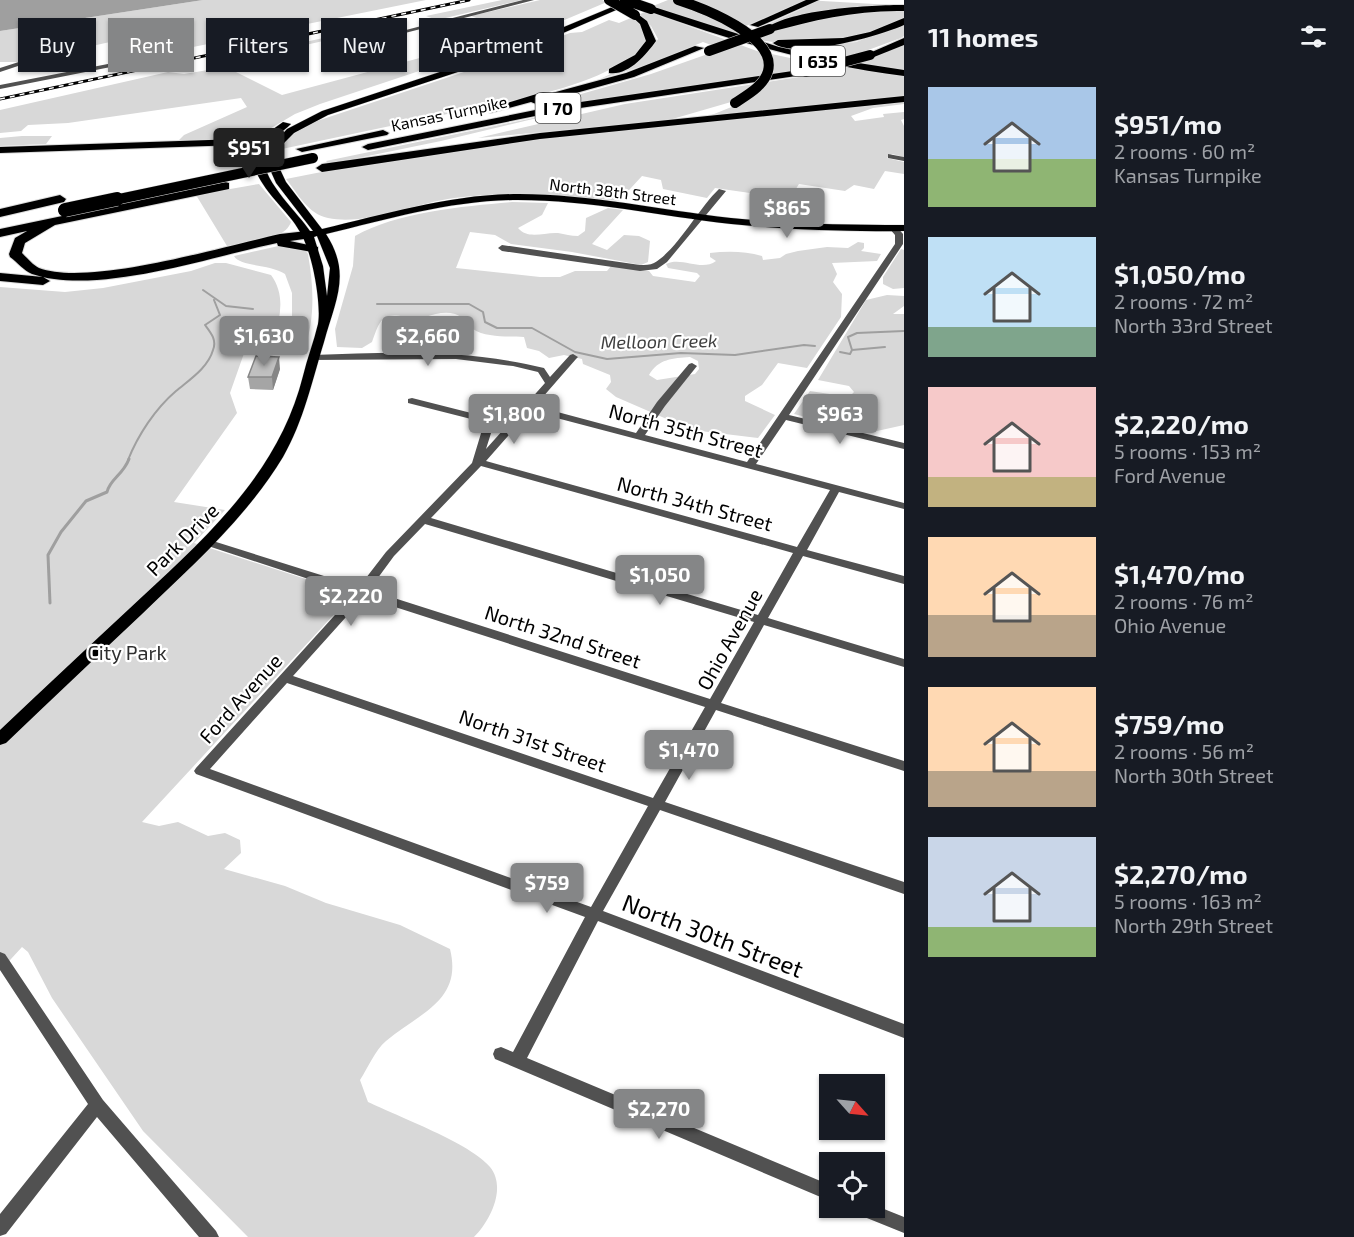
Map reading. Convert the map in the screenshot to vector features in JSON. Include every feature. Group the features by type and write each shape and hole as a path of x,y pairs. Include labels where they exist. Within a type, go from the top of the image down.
{"highway":[{"path":"477,114 584,82 639,57 651,41 644,23 609,0"},
{"name":"I 635","path":"623,0 735,38 824,62 904,73"},
{"path":"644,126 708,114 755,92 765,79 768,65 763,50 753,36 737,23 713,11 678,0"},
{"path":"704,49 814,0"},
{"path":"860,0 904,6"},
{"path":"704,49 802,18 836,10 904,6"},
{"path":"735,38 783,43 835,43 867,37 904,21"},
{"name":"Kansas Turnpike","path":"0,213 63,204 313,158 510,117 806,72 870,55 904,41"},
{"name":"Kansas Turnpike","path":"0,225 63,204 302,149 566,94 654,70 704,49"},
{"path":"0,233 54,220 394,154 646,96"},
{"path":"394,154 498,139 904,99"},
{"path":"0,152 277,144"},
{"path":"0,207 63,204"},
{"path":"282,241 303,219"},
{"path":"54,220 20,241 15,254 26,267 41,273 79,277 125,273 308,235"},
{"path":"282,241 313,250"},
{"path":"0,277 76,282 118,278 195,259"}],"main road":[{"path":"352,225 303,219 260,172 258,158 264,144 280,127 303,115 527,39 623,0"},
{"path":"303,219 273,171 272,154 277,144 291,130 318,116 521,48 635,0"},
{"name":"North 38th Street","path":"308,235 459,202 517,197 557,198 780,225 898,228"},
{"name":"Park Drive","path":"0,739 209,543 249,498 283,444 304,392 335,291 336,278 331,248 322,232 303,219"},
{"name":"Park Drive","path":"303,219 321,284 324,321"},
{"path":"331,248 339,236 352,225"}],"street":[{"path":"407,31 531,0"},
{"path":"0,70 18,64"},
{"path":"0,87 108,66"},
{"path":"891,156 904,159"},
{"path":"502,248 649,268 658,265 722,191"},
{"path":"750,466 899,244 898,228"},
{"path":"313,358 425,354 487,357 541,370 550,383"},
{"name":"Ford Avenue","path":"201,771 362,592 390,555 529,408 573,357"},
{"path":"638,437 692,366"},
{"path":"412,401 479,418 487,430 477,462"},
{"name":"North 35th Street","path":"529,408 904,506"},
{"path":"782,416 904,446"},
{"name":"North 34th Street","path":"477,462 904,580"},
{"name":"Ohio Avenue","path":"517,1060 594,914 836,488"},
{"path":"424,520 904,663"},
{"name":"North 32nd Street","path":"209,543 904,766"},
{"name":"North 31st Street","path":"285,678 904,888"},
{"name":"North 30th Street","path":"201,771 594,914 904,1031"},
{"path":"0,958 96,1105 210,1237"},
{"path":"501,1054 819,1188"},
{"path":"0,1228 96,1105"},
{"path":"885,1217 904,1225"}],"green space":[{"path":"203,0 426,0 337,18 321,18 321,21 309,24 309,18 206,18 206,44 194,47 194,18 108,18 108,42 96,45 96,18 85,18"},
{"path":"502,0 522,0 446,18 426,16"},
{"path":"540,0 602,0 607,2 564,20 564,18 476,18 471,16"},
{"path":"668,0 805,0 892,5 828,10 791,19 904,9 904,17 868,33 848,38 828,42 788,43 737,35 653,6","holes":["791,6 806,7 755,30 746,26"]},
{"path":"647,11 757,51 809,62 904,76 904,98 709,116 739,104 731,102 669,120 478,138 625,104 818,74 753,78 548,107 546,104 651,74 722,49 703,42 643,66 600,79 640,59 658,39 651,26 638,15"},
{"path":"633,17 644,30 645,47 624,62 578,83 527,97 282,149 288,137 314,122 464,72 564,72 564,35 582,32 609,20 619,23"},
{"path":"904,24 904,36 901,38 838,61 764,44 822,46 856,42"},
{"path":"18,28 18,62 0,62 0,31"},
{"path":"321,38 321,41 309,44 309,41"},
{"path":"904,45 904,70 857,64"},
{"path":"419,58 419,71 295,114 247,140 178,141 184,135 247,107 241,98 68,123 28,125 21,131 0,133 0,110 168,72 184,74 206,70 236,72 282,95 368,72 407,72 407,61"},
{"path":"904,101 904,104 873,108 851,116 855,121 884,117 883,114 904,112 904,119 901,120 904,126 904,157 892,154 887,158 904,162 904,174 885,171 874,189 854,185 845,191 799,184 792,195 770,191 764,195 715,188 707,198 663,189 661,180 642,176 619,201 537,195 475,196 439,201 375,217 343,220 321,216 309,208 286,179 405,157 524,140"},
{"path":"562,112 441,141 329,164 326,161"},
{"path":"52,136 46,144 0,146 0,138"},
{"path":"259,184 291,222 287,229 272,238 227,246 196,195"},
{"path":"512,202 548,203 542,215 518,228 531,235 558,233 578,236 585,231 586,218 608,208 623,210 592,244 607,250 624,235 639,236 650,241 648,262 641,265 572,252 511,244 495,235 470,232 456,268 560,277 575,271 607,271 611,266 649,271 653,276 695,282 700,276 697,273 668,268 666,264 678,262 710,264 716,261 710,257 710,253 723,252 756,254 762,256 763,260 780,258 798,251 827,247 848,248 858,242 864,243 861,251 881,254 877,261 832,263 837,274 833,282 842,294 841,317 807,368 778,363 762,385 745,396 745,401 775,415 758,438 692,430 616,397 606,389 611,382 610,375 583,364 582,359 564,355 549,358 539,351 527,348 524,337 498,336 478,332 455,314 435,314 411,321 404,321 405,317 390,316 382,320 372,342 362,348 337,347 335,329 353,266 355,236 391,221 411,216 453,208","holes":["690,357 698,361 699,369 695,374 657,380 649,375 666,360"]},
{"path":"283,245 305,250 308,254 311,279 312,315 308,339 304,352 292,354 289,339 297,339 299,321 292,322 292,293 285,274 237,260 234,256"},
{"path":"901,249 904,250 904,288 893,289 883,284 883,277"},
{"name":"City Park","path":"215,263 226,263 271,275 280,297 278,321 274,337 248,342 230,393 237,413 174,502 225,510 194,543 349,593 351,596 142,822 159,826 178,822 208,836 225,833 240,840 241,853 224,869 285,886 326,903 400,925 450,949 452,967 450,981 444,994 435,1004 382,1045 360,1080 368,1102 451,1140 481,1158 490,1167 495,1175 497,1194 491,1213 474,1237 248,1237 143,1131 52,998 28,952 22,947 0,971 0,287 65,292 103,288 191,271"},
{"path":"887,295 904,296 904,306 893,314 904,314 904,425 868,433 794,414 810,391 849,397 854,392 849,386 818,380 866,300"}],"shaded area":[{"path":"0,0 203,0 85,18 18,18 18,28 0,31"}],"building":[{"path":"256,356 279,357 272,377 248,377"}],"waterway":[{"name":"Melloon Creek","path":"203,290 226,306 253,309"},
{"path":"128,460 154,414 168,398 203,368 211,356 214,340 205,325 220,315 214,300"},
{"name":"Melloon Creek","path":"377,304 469,304 483,312 485,322 497,328 532,328 575,352 607,359 681,353 735,355 804,345 815,346"},
{"name":"Melloon Creek","path":"852,350 848,337 857,333 904,331"},
{"path":"852,350 885,347"},
{"name":"Melloon Creek","path":"840,352 850,354 852,350"},
{"path":"50,603 48,555 61,532 86,501 107,492 129,459"}],"railway":[{"path":"0,99 469,0"}]}
